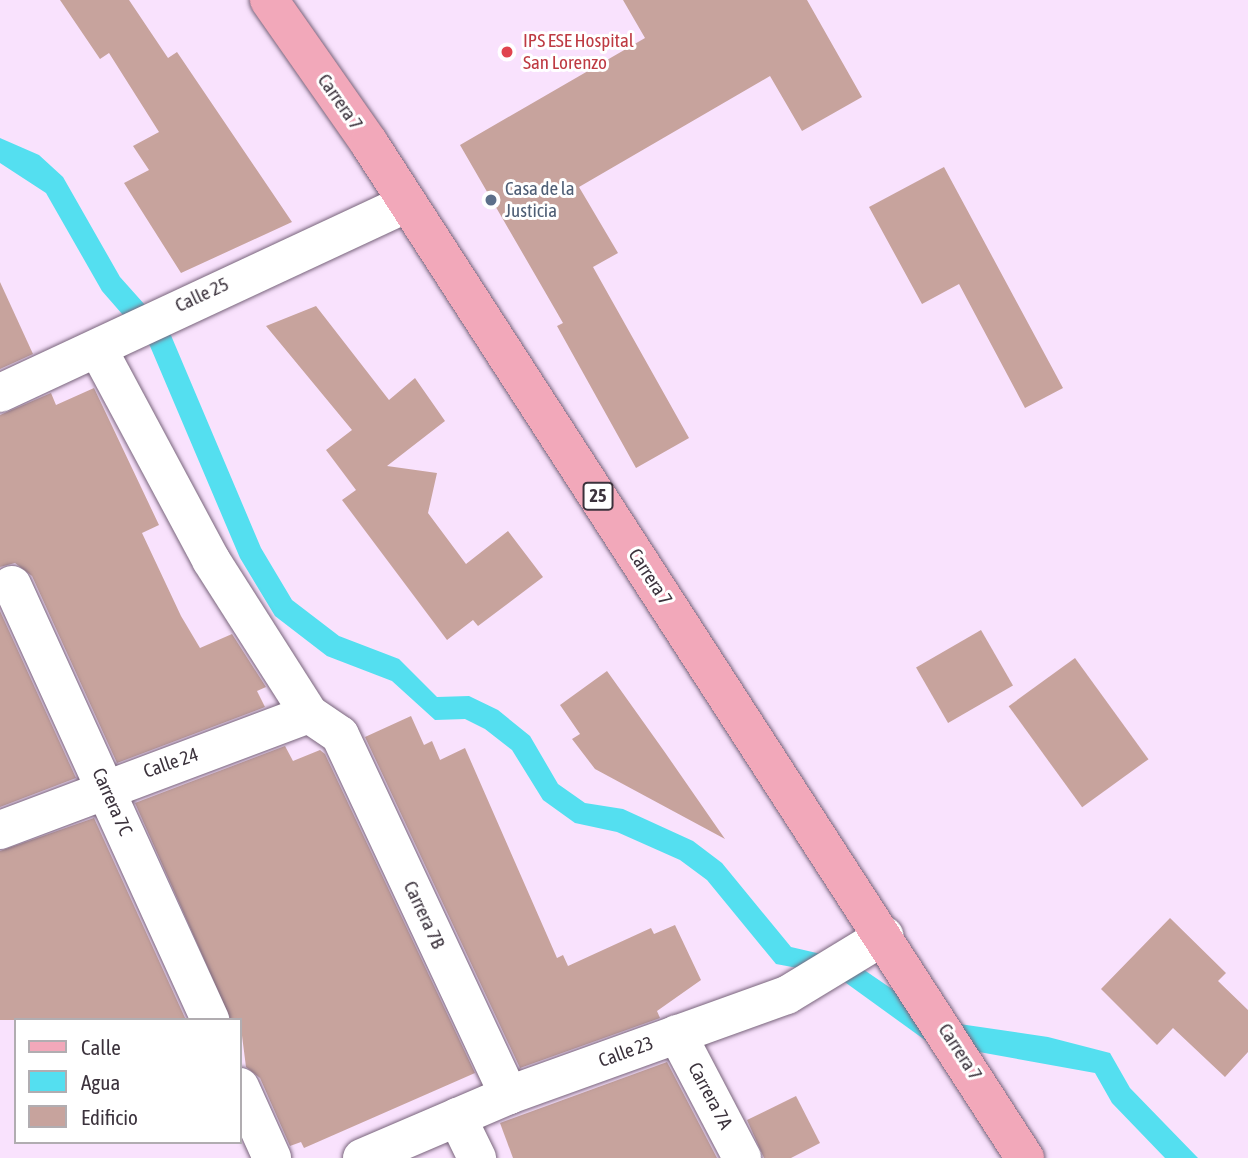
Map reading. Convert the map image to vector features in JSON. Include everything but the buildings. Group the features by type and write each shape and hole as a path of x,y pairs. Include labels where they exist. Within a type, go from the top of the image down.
{"main road":[{"name":"Carrera 7","path":"269,0 408,203 871,946 923,995 1025,1158"}],"street":[{"name":"Calle 25","path":"0,393 109,346 182,303 408,203"},
{"name":"Carrera 7B","path":"109,346 211,560 324,725 509,1095"},
{"name":"Carrera 7C","path":"12,585 209,1018"},
{"name":"Calle 24","path":"0,830 105,786 324,725"},
{"name":"Calle 23","path":"362,1158 509,1095 787,995 871,946"},
{"name":"Carrera 7A","path":"677,1034 742,1158"},
{"path":"242,1091 272,1158"},
{"path":"457,1117 477,1158"}],"water":[{"path":"0,138 39,155 63,177 120,277 170,333 261,548 292,600 339,636 399,659 437,697 469,696 498,710 530,736 558,784 585,803 623,809 693,841 722,863 791,947 851,961 939,1021 1048,1037 1110,1053 1130,1088 1198,1158 1165,1158 1112,1103 1095,1073 929,1043 835,975 776,964 707,880 680,860 617,832 575,823 543,800 512,750 485,729 465,719 435,720 392,681 327,656 275,616 240,558 150,346 102,291 46,193 0,163"}],"place":[{"name":"IPS ESE Hospital San Lorenzo","path":"507,52"},
{"name":"Casa de la Justicia","path":"491,200"}]}
